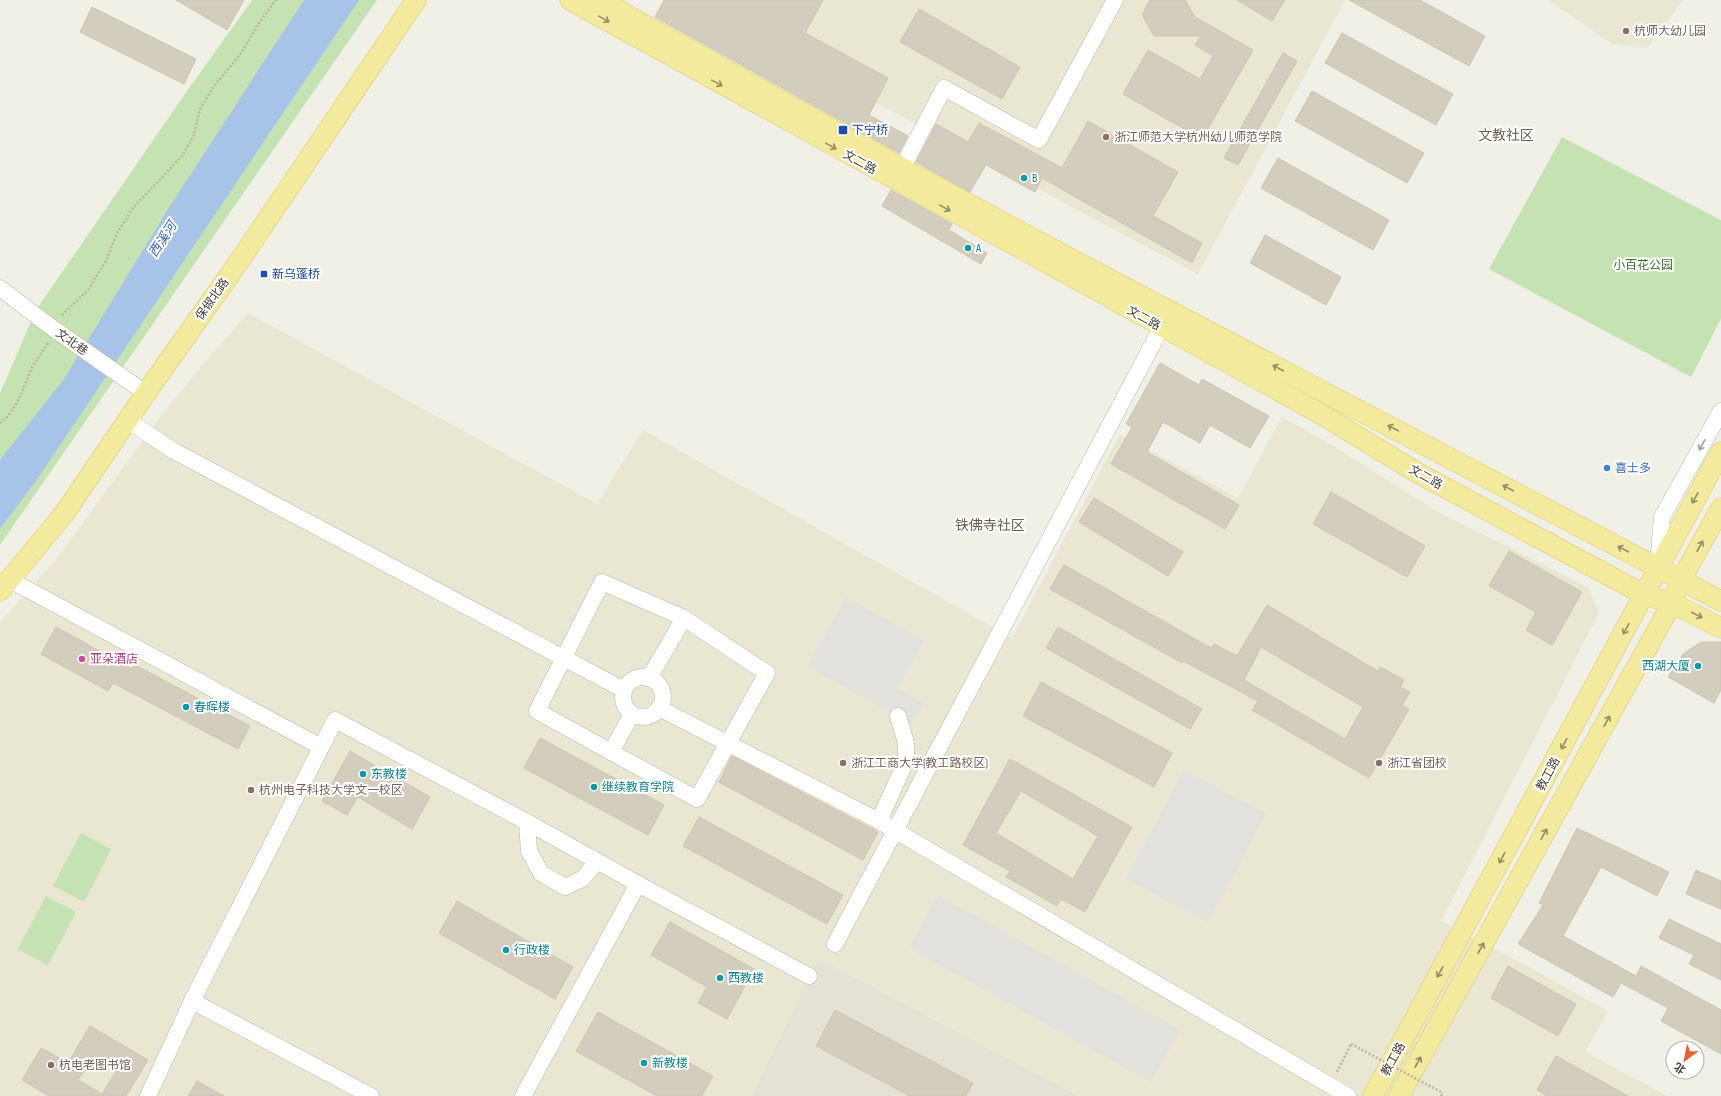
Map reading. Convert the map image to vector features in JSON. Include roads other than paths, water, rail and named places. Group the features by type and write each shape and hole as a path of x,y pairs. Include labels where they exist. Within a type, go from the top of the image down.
{"main road":[{"name":"保俶北路","path":"5,586 64,514 127,420 238,263 416,0"},
{"name":"文二路","path":"570,0 1165,320 1658,567 1721,602"},
{"name":"文二路","path":"600,0 902,168 1165,320 1416,472 1645,595 1672,603 1721,628"},
{"name":"教工路","path":"1373,1096 1721,452"},
{"name":"教工路","path":"1399,1096 1672,603 1681,580 1721,508"}],"street":[{"path":"902,168 944,88 1039,140 1115,0"},
{"name":"文北巷","path":"0,288 53,323 146,393"},
{"path":"835,944 1165,320"},
{"path":"1658,567 1662,517 1721,410"},
{"path":"127,420 174,450 624,690"},
{"path":"602,582 684,618 767,673 696,799 536,711 602,582"},
{"path":"5,586 321,747"},
{"path":"649,678 684,618"},
{"path":"637,677 649,678 655,681 662,691 663,697 659,708 655,713 644,717 632,714 624,703 624,690 627,684 637,677"},
{"path":"659,708 895,830 1348,1096"},
{"path":"611,752 632,714"},
{"path":"879,821 906,761 906,743 898,716"},
{"path":"148,1096 192,1001 335,720 527,822 597,862 809,976"},
{"path":"527,822 529,851 541,873 565,887 582,879 597,862"},
{"path":"523,1096 638,884"},
{"path":"192,1001 371,1096"}],"water":[{"name":"西溪河","path":"304,0 359,0 36,481 0,529 0,460 64,379 170,206"}],"place":[{"name":"杭师大幼儿园","path":"1626,31"},
{"name":"下宁桥","path":"843,130"},
{"name":"浙江师范大学杭州幼儿师范学院","path":"1106,137"},
{"name":"B","path":"1024,178"},
{"name":"A","path":"968,248"},
{"name":"新乌蓬桥","path":"264,274"},
{"name":"喜士多","path":"1607,468"},
{"name":"亚朵酒店","path":"82,659"},
{"name":"西湖大厦","path":"1698,666"},
{"name":"春晖楼","path":"186,707"},
{"name":"浙江工商大学(教工路校区)","path":"843,763"},
{"name":"浙江省团校","path":"1379,763"},
{"name":"东教楼","path":"363,774"},
{"name":"继续教育学院","path":"594,787"},
{"name":"杭州电子科技大学文一校区","path":"251,790"},
{"name":"行政楼","path":"506,950"},
{"name":"西教楼","path":"720,978"},
{"name":"新教楼","path":"644,1063"},
{"name":"杭电老图书馆","path":"51,1065"}],"district":[{"name":"文教社区","path":"1506,135"},
{"name":"铁佛寺社区","path":"990,525"}],"park label":[{"name":"小百花公园","path":"1643,265"}]}
